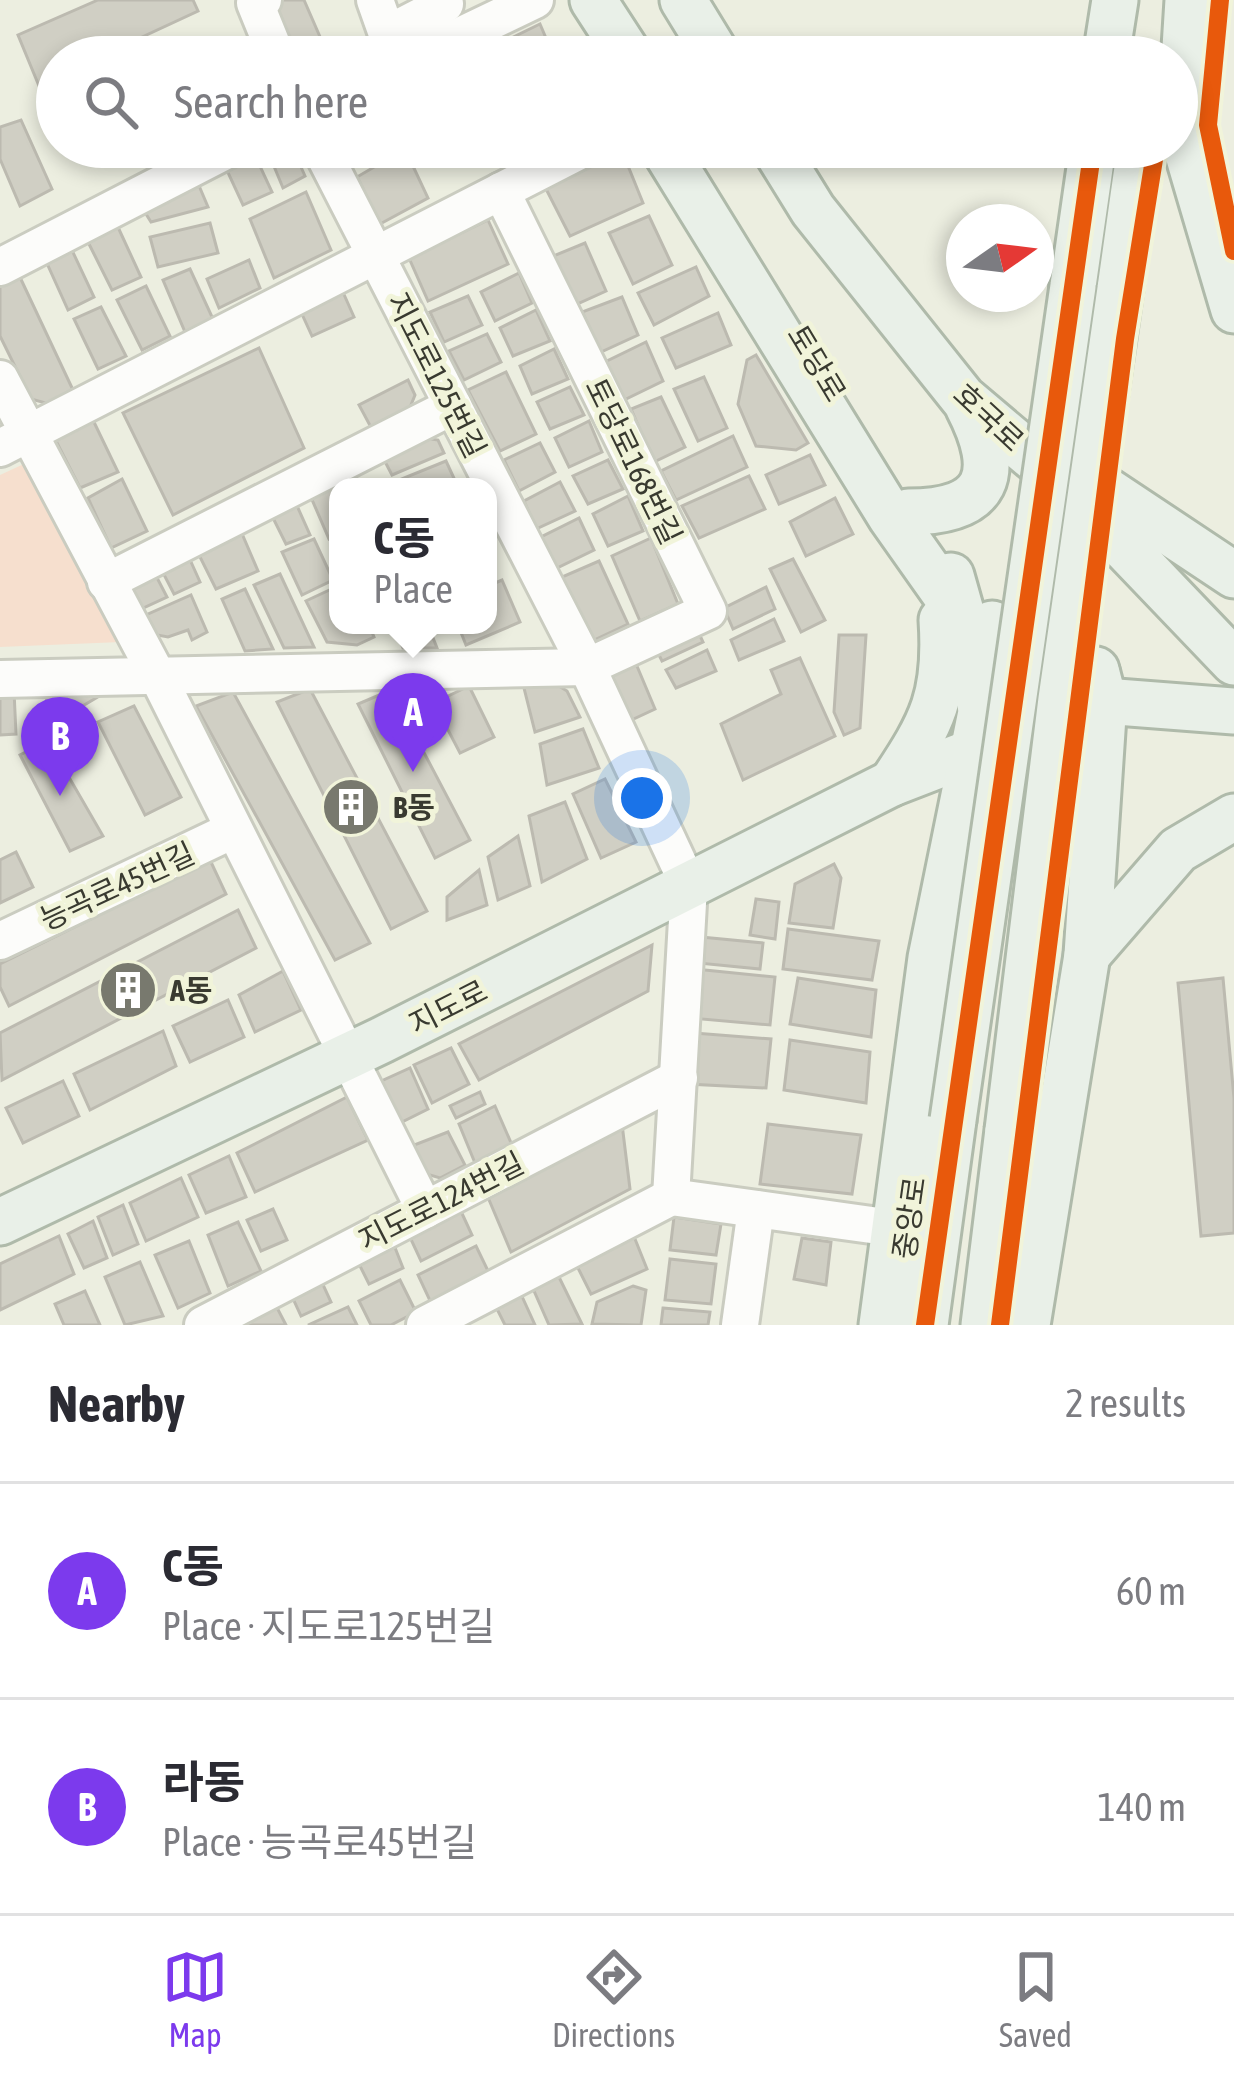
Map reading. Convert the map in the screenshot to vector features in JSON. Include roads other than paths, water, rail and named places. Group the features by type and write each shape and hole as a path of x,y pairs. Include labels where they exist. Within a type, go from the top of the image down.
{"main road":[{"path":"576,0 596,36"},
{"path":"592,0 616,36"},
{"path":"683,0 705,36"},
{"path":"710,0 732,36"},
{"path":"1109,36 1114,0"},
{"path":"1155,36 1160,0"},
{"path":"1186,36 1188,0"},
{"name":"토당로","path":"676,168 943,590 990,656 1050,684 1100,686"},
{"name":"토당로","path":"698,168 908,512 943,590 973,730"},
{"name":"호국로","path":"787,168 813,210 963,398 1060,480 1234,662"},
{"name":"호국로","path":"812,168 835,206 980,379 1066,462 1234,575"},
{"name":"중앙로","path":"925,1325 1090,168"},
{"path":"984,1325 1061,699 1137,168"},
{"path":"1192,168 1234,310"},
{"path":"908,512 963,507 982,488 988,463 984,438 963,398"},
{"path":"892,783 931,725 946,674 943,590"},
{"name":"토당로","path":"943,590 1006,639 1100,686"},
{"name":"지도로","path":"973,730 996,700 1050,684"},
{"path":"1027,1325 1087,955 1100,686"},
{"name":"지도로","path":"0,1222 349,1056 689,886 892,783 973,730 1100,686 1234,686"},
{"name":"지도로","path":"1100,686 1234,712"},
{"path":"882,1325 931,958 973,730"},
{"path":"1087,955 1178,850 1234,817"}],"street":[{"path":"263,0 255,3 268,36"},
{"path":"375,0 387,34 445,4 443,0"},
{"path":"460,36 535,0"},
{"path":"0,267 192,168"},
{"name":"지도로125번길","path":"331,168 490,478"},
{"path":"14,440 545,168"},
{"name":"토당로168번길","path":"500,191 708,611 587,667"},
{"path":"0,379 14,440 106,582 158,677 425,1210"},
{"path":"106,582 453,406"},
{"name":"지도로125번길","path":"497,492 587,667 689,886"},
{"path":"0,679 587,667"},
{"name":"능곡로45번길","path":"0,941 233,830"},
{"path":"671,1197 689,886"},
{"name":"지도로124번길","path":"203,1325 679,1078"},
{"path":"425,1325 483,1312 671,1197 893,1228"},
{"path":"740,1325 756,1209"}],"place":[{"name":"C동","path":"413,772"},
{"name":"라동","path":"60,796"},
{"name":"B동","path":"351,807"},
{"name":"A동","path":"128,990"}]}
